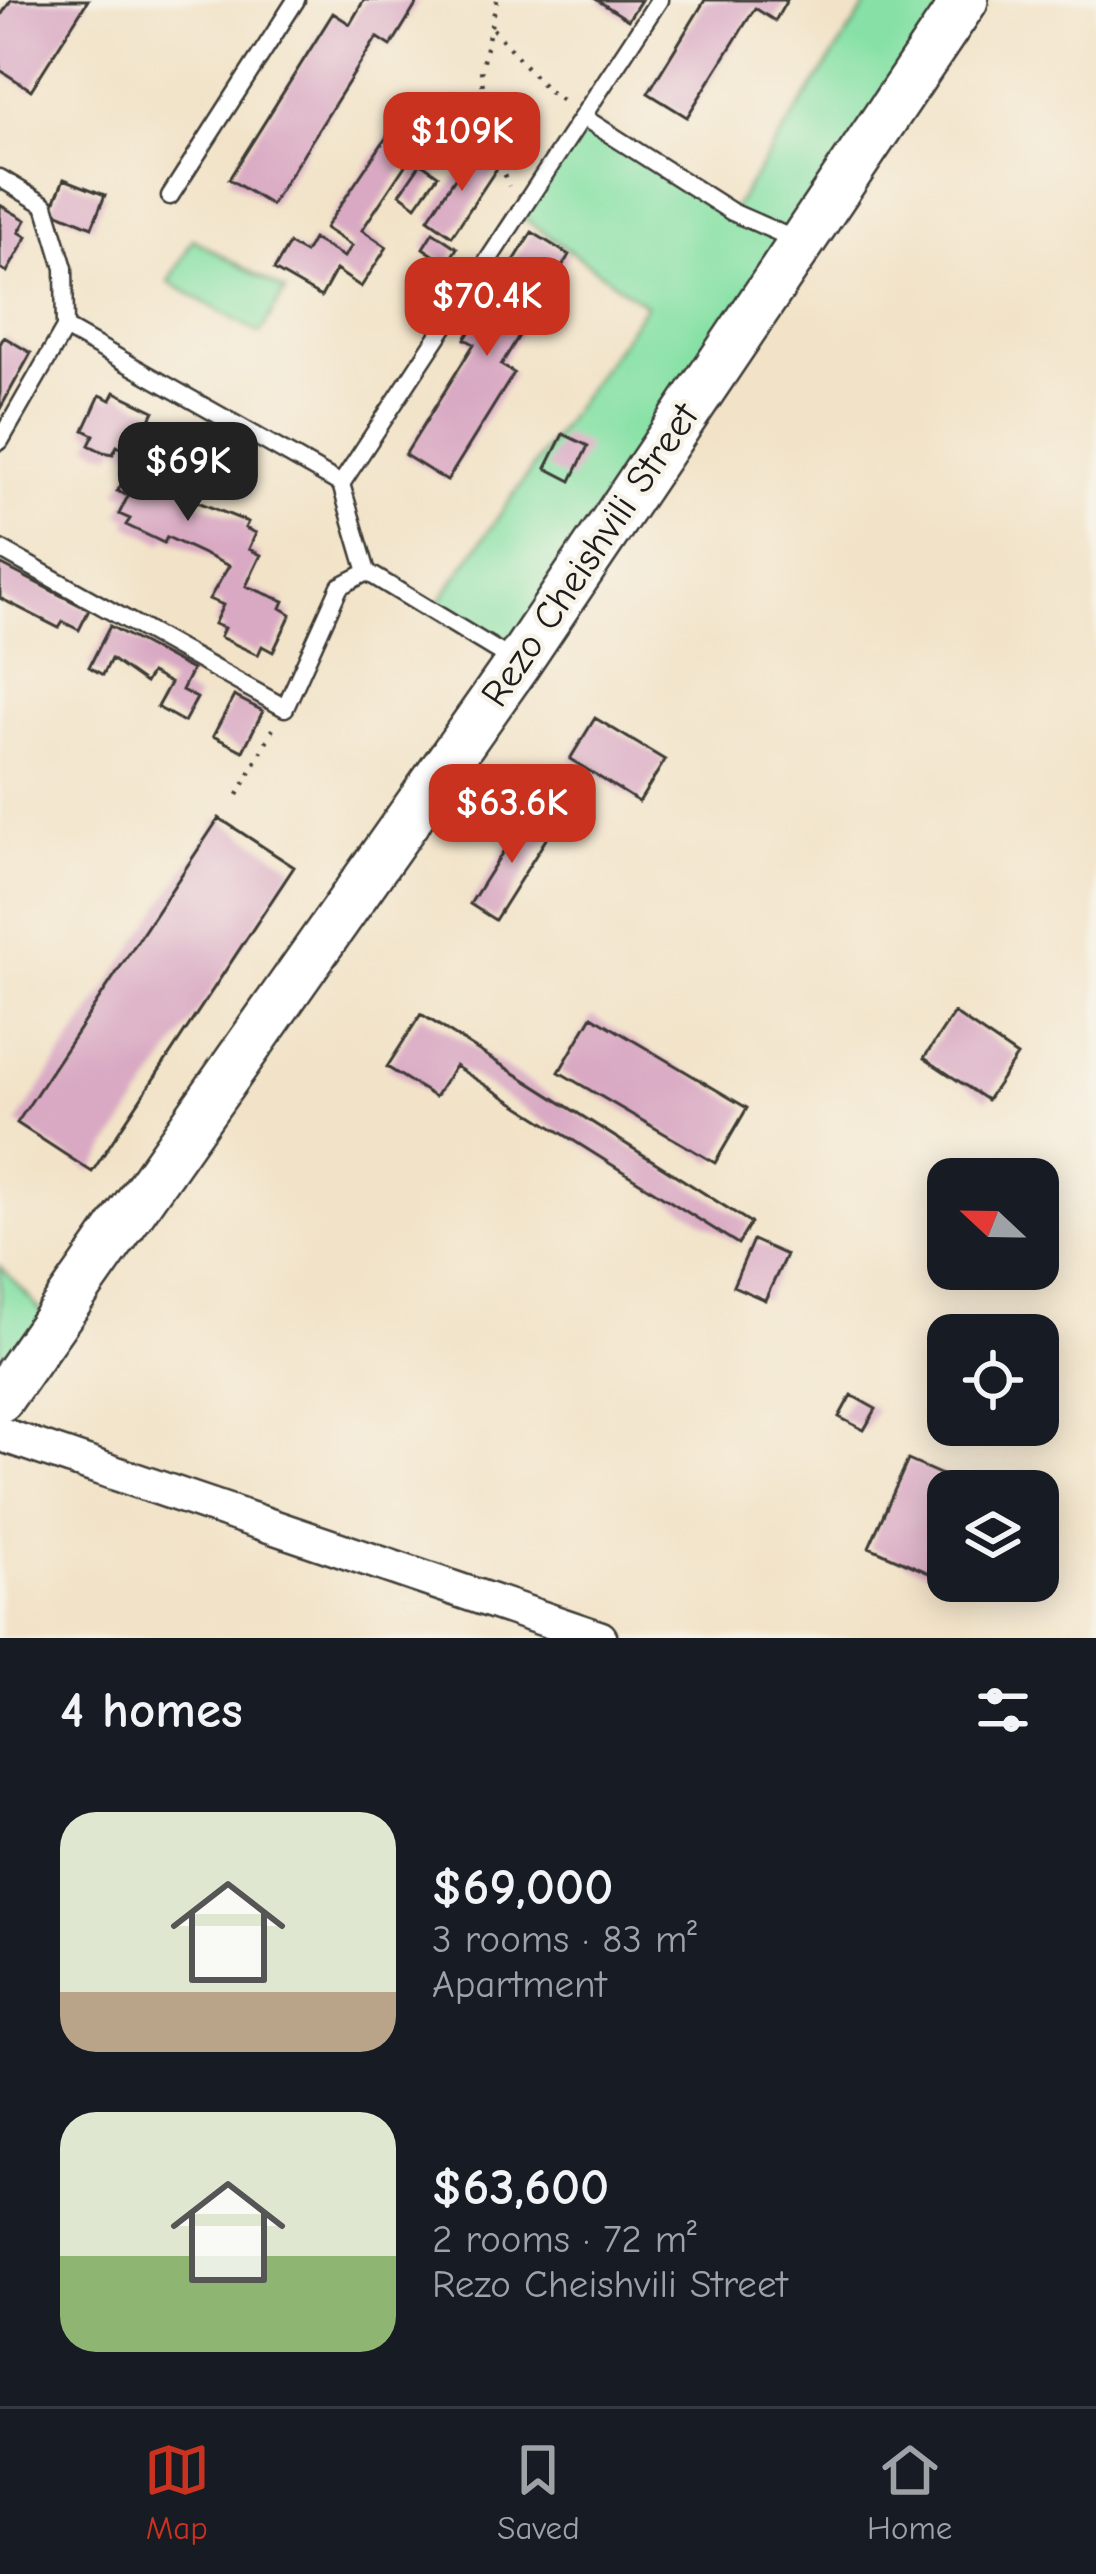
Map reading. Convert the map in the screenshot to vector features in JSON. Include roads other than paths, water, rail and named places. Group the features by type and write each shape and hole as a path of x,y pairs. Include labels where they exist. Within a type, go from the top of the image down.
{"main road":[{"name":"Rezo Cheishvili Street","path":"0,1399 518,663 965,0"}],"street":[{"path":"0,1434 600,1638"}],"lane":[{"path":"170,196 296,0"},
{"path":"341,484 659,0"},
{"path":"583,117 732,212 803,243"},
{"path":"0,178 45,206 64,268 65,328 0,441"},
{"path":"65,328 341,484 367,572 518,663"},
{"path":"0,549 285,708 340,586 367,572"}]}
